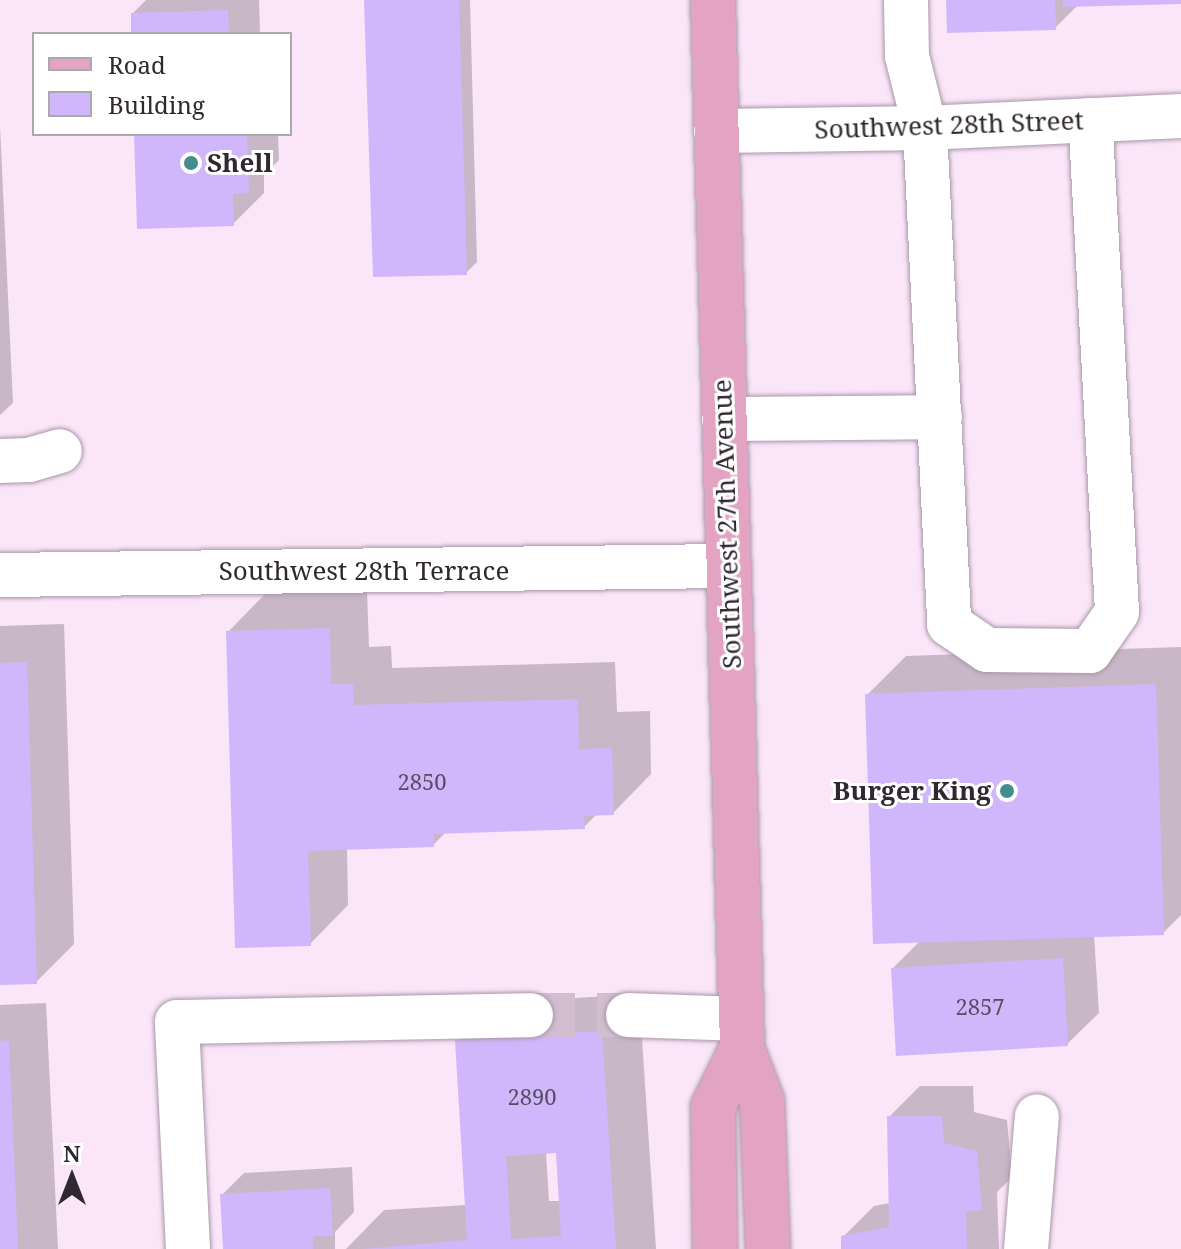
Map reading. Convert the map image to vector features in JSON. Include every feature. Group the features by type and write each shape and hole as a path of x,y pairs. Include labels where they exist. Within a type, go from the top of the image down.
{"main road":[{"name":"Southwest 27th Avenue","path":"713,0 741,1034 762,1101 768,1249"},
{"name":"Southwest 27th Avenue","path":"715,1249 713,1107 741,1034"}],"street":[{"path":"906,0 907,56 925,128 949,624 987,650 1090,651 1117,612 1090,120"},
{"name":"Southwest 28th Street","path":"716,131 925,128 1181,116"},
{"path":"724,419 940,417"},
{"path":"0,461 29,460 60,451"},
{"name":"Southwest 28th Terrace","path":"0,575 729,566"},
{"path":"188,1249 177,1022 531,1015"},
{"path":"628,1015 741,1034"},
{"path":"1026,1249 1037,1116"}],"building":[{"path":"364,0 459,0 467,275 373,277"},
{"path":"946,0 1055,0 1056,30 947,33"},
{"path":"1063,0 1181,0 1181,4 1063,7"},
{"path":"228,10 229,32 131,32 131,13"},
{"name":"Shell","path":"134,136 247,136 249,193 233,194 234,226 137,229"},
{"path":"330,628 331,684 353,684 354,705 578,699 579,749 612,748 614,815 584,816 585,829 434,834 434,847 308,851 311,946 235,948 226,631"},
{"path":"27,662 37,984 0,985 0,663"},
{"path":"1156,684 1164,935 873,944 865,694"},
{"path":"1063,958 1068,1046 896,1056 891,968"},
{"path":"602,1031 616,1249 363,1249 467,1240 455,1040","holes":["556,1153 561,1236 511,1239 506,1156"]},
{"path":"9,1040 18,1249 0,1249 0,1041"},
{"path":"887,1116 942,1116 944,1143 977,1151 982,1210 966,1212 967,1249 841,1249 841,1236 889,1227"},
{"path":"330,1188 333,1236 313,1236 313,1249 223,1249 220,1194"}],"tunnel":[{"path":"531,1015 628,1015"}],"place":[{"name":"Shell","path":"191,163"},
{"name":"Burger King","path":"1007,791"}]}
